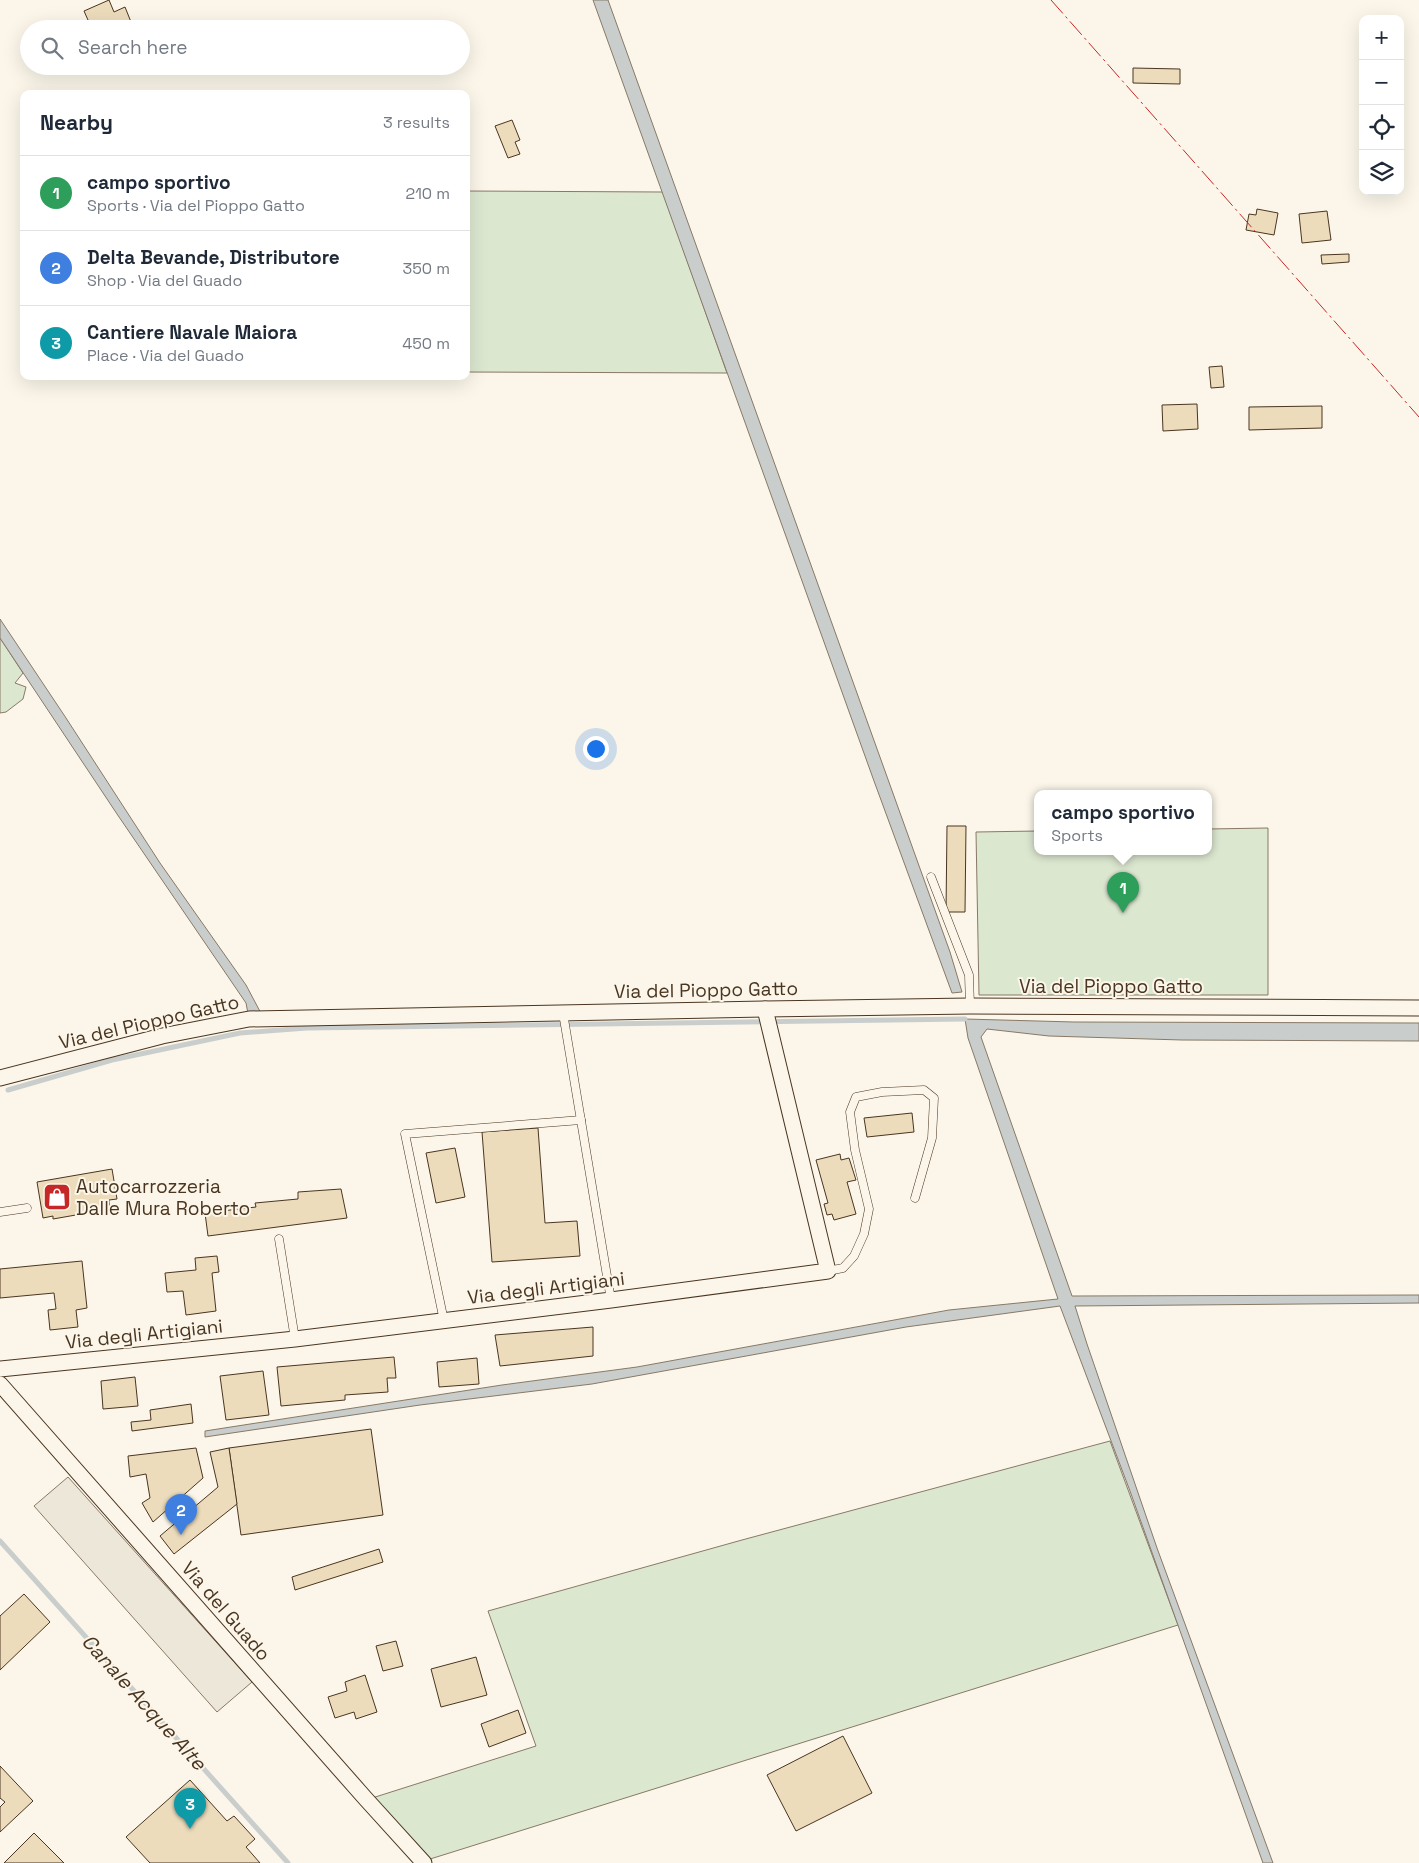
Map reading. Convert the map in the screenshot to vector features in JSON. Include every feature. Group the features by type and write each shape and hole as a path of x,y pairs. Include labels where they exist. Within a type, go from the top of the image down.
{"street":[{"name":"Via del Pioppo Gatto","path":"1,1074 162,1036 249,1020 970,1006 1419,1008"},
{"path":"765,1009 828,1271"},
{"name":"Via degli Artigiani","path":"0,1369 295,1339 828,1271"},
{"name":"Via del Guado","path":"0,1384 352,1784 424,1863"}],"lane":[{"path":"931,877 970,975 970,1006"},
{"path":"563,1013 611,1300"},
{"path":"828,1271 843,1268 854,1256 864,1234 869,1209 855,1150 850,1112 856,1097 882,1092 924,1090 934,1098 932,1138 915,1198"},
{"path":"444,1321 406,1134 581,1120"},
{"path":"0,1212 27,1208"},
{"path":"279,1239 295,1339"}],"green space":[{"path":"470,191 663,192 727,373 470,372"},
{"path":"0,638 23,673 15,683 26,687 23,699 6,712 0,713"},
{"path":"1268,828 1268,995 979,995 976,832 1034,831 1034,855 1212,855 1212,829"},
{"path":"1110,1441 1178,1625 427,1860 369,1799 536,1746 488,1611 742,1540"}],"shaded area":[{"path":"593,0 608,0 950,952 962,992 952,993"},
{"path":"0,619 160,863 246,985 264,1019 249,1019 246,1003 0,638"},
{"path":"965,1019 1074,1022 1419,1023 1419,1041 1182,1040 1049,1036 987,1029 981,1037 1072,1296 1419,1295 1419,1303 1075,1306 1157,1548 1273,1863 1263,1863 1130,1491 1060,1306 906,1327 592,1384 420,1405 205,1437 205,1431 502,1385 637,1367 949,1310 1058,1299 968,1038"},
{"path":"68,1477 252,1682 217,1712 34,1506"}],"building":[{"path":"109,0 114,12 125,7 130,20 88,20 84,11"},
{"path":"1133,68 1180,69 1180,84 1133,83"},
{"path":"512,120 520,140 515,142 520,154 508,158 495,126"},
{"path":"1257,209 1278,213 1274,235 1246,230 1249,214 1256,215"},
{"path":"1327,211 1331,240 1302,243 1299,214"},
{"path":"1349,254 1349,262 1322,264 1321,255"},
{"path":"1222,366 1224,387 1211,388 1209,367"},
{"path":"1197,404 1198,429 1163,431 1162,405"},
{"path":"1322,406 1322,428 1249,430 1249,407"},
{"path":"947,826 966,826 965,912 946,912"},
{"path":"912,1113 914,1132 867,1137 864,1118"},
{"path":"538,1128 545,1223 577,1221 580,1256 492,1262 482,1132"},
{"path":"455,1148 465,1197 436,1203 426,1153"},
{"path":"840,1154 841,1160 849,1158 856,1180 847,1182 856,1214 834,1220 832,1214 827,1215 824,1204 828,1203 816,1160"},
{"path":"112,1169 117,1199 109,1200 110,1209 53,1219 53,1216 43,1218 37,1182"},
{"path":"341,1189 347,1218 208,1236 205,1213 256,1207 255,1203 298,1199 298,1192"},
{"path":"217,1256 219,1272 212,1273 216,1311 186,1315 183,1291 167,1292 165,1273 196,1270 195,1258"},
{"path":"82,1261 87,1308 76,1310 78,1327 50,1330 48,1310 56,1309 54,1293 0,1298 0,1269"},
{"path":"593,1327 593,1356 500,1366 495,1335"},
{"path":"394,1357 396,1378 387,1378 388,1392 345,1395 345,1400 281,1406 277,1367"},
{"path":"477,1358 479,1384 439,1387 437,1362"},
{"path":"263,1371 269,1415 226,1420 220,1376"},
{"path":"135,1377 138,1406 103,1409 101,1381"},
{"path":"191,1404 193,1423 132,1431 131,1422 151,1420 150,1410"},
{"path":"371,1429 383,1515 241,1535 229,1448"},
{"path":"196,1448 203,1478 153,1522 142,1503 150,1498 146,1474 130,1477 128,1456"},
{"path":"229,1448 237,1504 174,1554 160,1536 218,1487 210,1452"},
{"path":"379,1549 383,1562 295,1590 292,1577"},
{"path":"24,1594 50,1622 0,1670 0,1616"},
{"path":"396,1641 403,1666 383,1671 376,1646"},
{"path":"476,1657 487,1695 441,1707 431,1669"},
{"path":"365,1675 377,1712 356,1719 354,1712 335,1718 328,1697 347,1691 345,1682"},
{"path":"518,1710 526,1733 489,1747 481,1724"},
{"path":"843,1736 872,1793 796,1831 767,1775"},
{"path":"0,1766 33,1801 0,1832 0,1807 5,1802 0,1798"},
{"path":"190,1780 227,1821 234,1816 255,1839 246,1847 260,1863 150,1863 126,1837"},
{"path":"34,1833 64,1863 4,1863"}],"waterway":[{"path":"8,1090 112,1060 240,1033 307,1028 965,1019"},
{"name":"Canale Acque Alte","path":"0,1541 288,1863"}],"power":[{"path":"1051,0 1419,417"}],"place":[{"name":"campo sportivo","path":"1123,913"},
{"name":"Autocarrozzeria Dalle Mura Roberto","path":"57,1197"},
{"name":"Delta Bevande, Distributore","path":"181,1535"},
{"name":"Cantiere Navale Maiora","path":"190,1829"}]}
